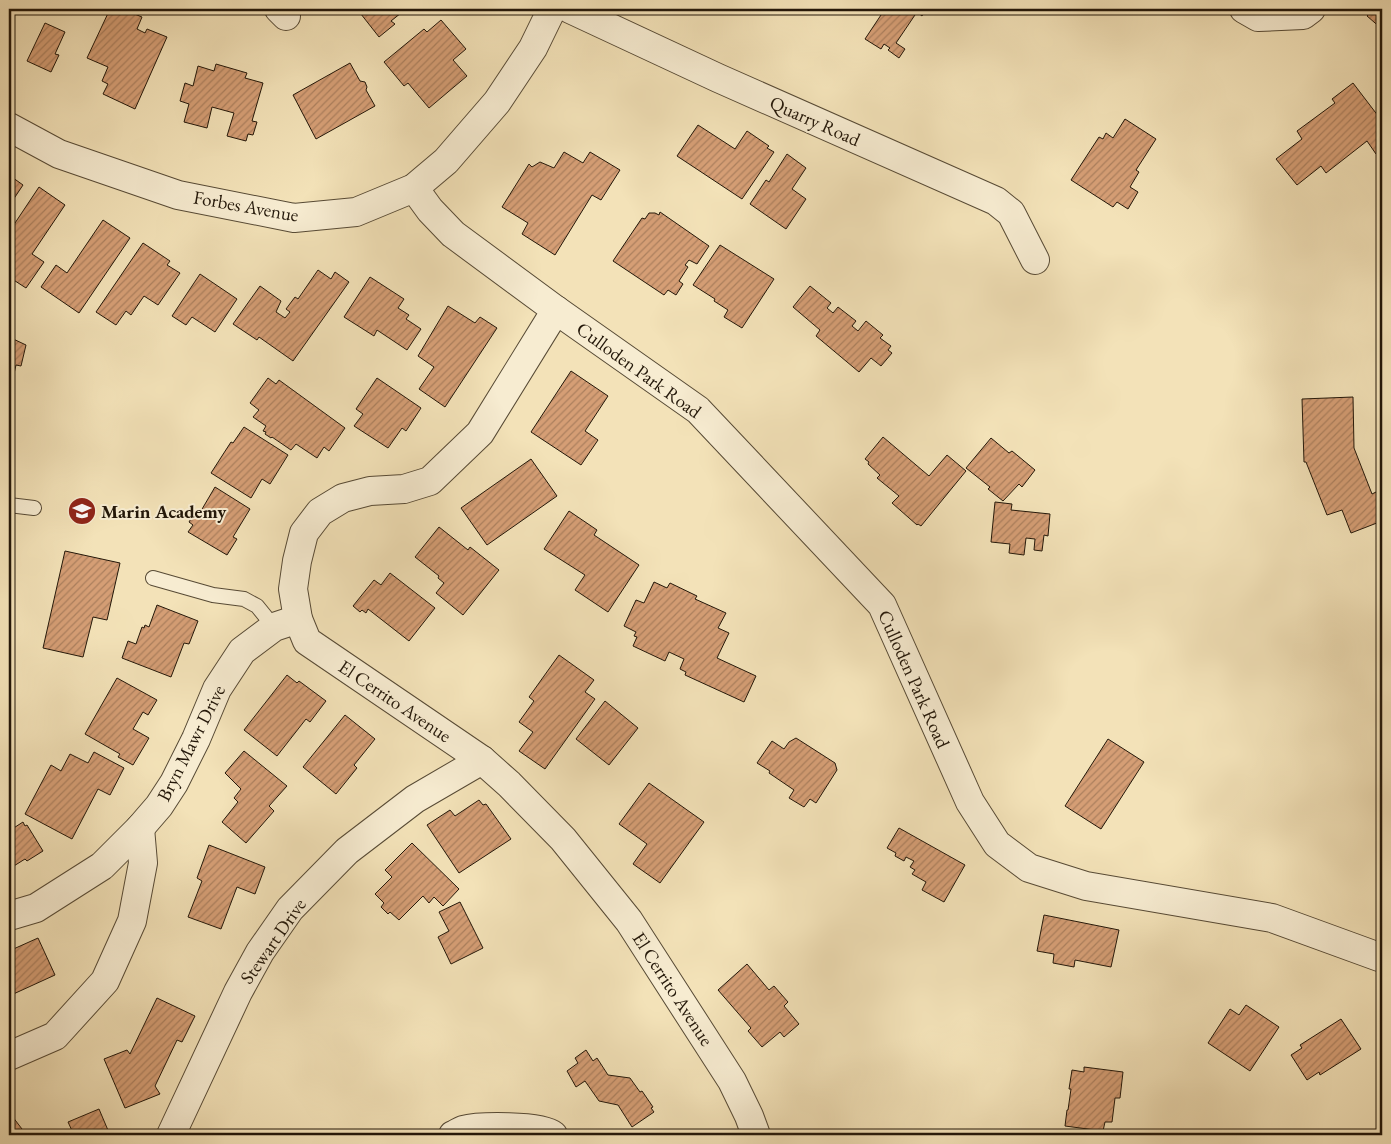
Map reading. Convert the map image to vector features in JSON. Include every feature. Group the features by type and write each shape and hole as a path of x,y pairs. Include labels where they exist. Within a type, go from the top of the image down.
{"street":[{"name":"Forbes Avenue","path":"9,127 59,154 178,195 294,218 356,212 414,188 446,161 497,102 533,48 552,9"},
{"name":"Quarry Road","path":"570,9 718,78 996,201 1011,213 1036,260"},
{"path":"1244,9 1258,17 1303,16 1311,9"},
{"name":"Culloden Park Road","path":"414,188 430,210 453,234 556,310 698,410 882,605 970,802 997,844 1029,868 1086,886 1272,918 1316,936 1382,957"},
{"name":"El Cerrito Avenue","path":"556,310 480,433 430,481 404,489 370,491 343,498 320,512 304,533 286,623 307,641 482,760 509,784 563,839 629,921 732,1081 756,1135"},
{"name":"Bryn Mawr Drive","path":"9,916 36,908 102,866 140,828 159,806 174,783 196,739 217,689 242,651 286,623"},
{"name":"Stewart Drive","path":"171,1135 238,992 260,952 290,909 346,851 415,799 482,760"},
{"path":"9,1056 55,1036 105,981 132,921 143,863 140,828"},
{"path":"452,1135 464,1130 522,1126 549,1132 552,1135"}],"lane":[{"path":"9,505 34,508"},
{"path":"153,578 213,594 244,599 286,623"}],"building":[{"path":"110,9 134,9 132,13 142,17 137,29 145,33 147,29 167,37 135,109 103,94 108,84 102,81 108,67 87,58"},
{"path":"357,9 406,9 391,21 395,24 379,37"},
{"path":"885,9 926,9 922,16 917,12 896,43 905,49 899,58 888,50 890,48 884,44 881,49 865,39"},
{"path":"1373,9 1382,9 1382,29 1367,16"},
{"path":"441,20 466,49 453,60 467,76 429,108 408,83 404,86 384,62 424,29 427,32"},
{"path":"45,23 65,32 55,54 59,55 51,72 27,61"},
{"path":"350,63 360,81 365,82 366,90 375,106 316,139 293,95"},
{"path":"216,64 247,73 245,78 263,83 252,121 257,122 253,135 248,134 246,141 227,136 234,113 212,107 207,128 184,122 189,104 180,101 185,83 193,86 198,66 214,71"},
{"path":"1353,83 1382,121 1382,149 1376,154 1367,141 1326,173 1321,166 1297,185 1276,159 1302,139 1297,131 1335,103 1332,99"},
{"path":"1125,119 1156,139 1136,170 1139,172 1130,187 1138,192 1128,209 1117,202 1113,207 1071,180 1099,137 1103,139 1106,133 1113,138"},
{"path":"698,125 735,149 747,131 769,146 767,148 774,152 742,199 677,156"},
{"path":"564,152 583,163 590,152 620,170 601,200 592,195 555,255 522,234 528,223 502,207 529,164 532,167 540,162 554,168"},
{"path":"787,154 806,168 792,189 806,199 786,229 750,204 766,180 769,182"},
{"path":"9,175 23,185 9,206"},
{"path":"39,187 65,205 32,254 44,262 26,288 9,277 9,232"},
{"path":"660,212 709,246 697,264 689,260 685,265 688,267 679,281 683,284 676,295 668,290 664,295 613,261 642,218 645,219 649,213 659,215"},
{"path":"103,220 130,238 79,313 41,287 56,265 67,273"},
{"path":"143,243 170,261 167,265 180,273 158,305 144,296 131,315 126,311 116,325 96,312"},
{"path":"720,245 774,279 742,328 724,317 728,310 693,285"},
{"path":"318,270 331,279 335,272 349,282 293,361 259,337 257,340 233,324 260,286 281,301 276,312 285,318 290,312 286,309 295,297 298,299"},
{"path":"200,274 237,299 215,332 192,317 186,325 172,316"},
{"path":"370,277 404,299 398,308 409,315 406,319 421,329 407,350 377,330 374,336 344,317"},
{"path":"810,286 831,303 827,308 833,313 838,307 856,321 852,326 858,331 866,321 883,335 880,338 891,346 888,350 892,353 881,366 871,358 859,372 816,336 820,330 793,307"},
{"path":"448,306 475,323 480,317 497,328 445,407 419,389 434,367 418,356"},
{"path":"9,337 26,345 21,366 16,365 9,396"},
{"path":"571,371 608,396 585,431 598,440 581,465 531,432"},
{"path":"268,378 276,384 279,380 345,428 329,451 324,447 317,458 296,444 291,450 265,434 266,432 263,431 266,426 253,417 259,410 250,403"},
{"path":"377,378 421,408 406,431 402,428 388,448 354,426 363,414 356,409"},
{"path":"1353,397 1354,448 1372,494 1376,492 1382,509 1382,521 1351,533 1342,510 1327,515 1306,462 1304,462 1302,399"},
{"path":"244,427 288,455 270,484 262,479 251,498 211,473 231,442 233,443"},
{"path":"883,437 929,476 947,455 966,471 921,526 917,525 892,503 899,496 877,478 880,475 865,459"},
{"path":"991,438 1009,453 1012,451 1035,470 1022,487 1019,484 1003,501 988,489 990,487 966,468"},
{"path":"531,459 557,496 487,545 461,508"},
{"path":"215,487 250,509 233,537 237,539 227,555 188,532 193,525 189,522 194,514 198,516"},
{"path":"995,502 1012,504 1011,510 1050,514 1048,536 1044,535 1042,551 1034,550 1035,539 1026,538 1024,555 1009,553 1010,544 991,542"},
{"path":"569,511 597,530 594,535 639,565 608,612 575,590 585,575 544,549"},
{"path":"439,527 468,550 470,547 499,570 463,615 436,593 444,583 438,578 439,576 415,557"},
{"path":"65,551 120,563 107,620 93,617 83,657 43,648"},
{"path":"390,573 435,608 409,641 368,609 366,613 362,610 360,612 353,606 374,580 381,585"},
{"path":"654,582 667,588 670,583 697,596 695,599 726,613 718,628 729,633 717,658 756,676 744,702 685,675 686,672 680,669 684,659 669,652 665,661 633,646 637,637 634,636 636,632 624,626 636,600 644,603"},
{"path":"157,605 198,621 189,644 184,643 171,677 122,658 128,641 136,644 142,627 144,628 145,625 149,627"},
{"path":"559,655 594,680 585,692 595,699 545,769 519,751 533,732 519,722 534,701 529,697"},
{"path":"287,675 297,683 299,681 326,701 310,722 306,719 277,756 244,730"},
{"path":"117,678 157,700 148,715 143,712 133,729 149,738 133,765 118,757 120,754 85,734"},
{"path":"605,701 638,728 609,765 576,739"},
{"path":"345,715 375,739 354,765 357,768 336,794 303,767"},
{"path":"796,738 835,763 837,770 816,803 810,799 804,807 789,798 794,790 757,763 772,741 784,749 789,742"},
{"path":"1108,739 1144,762 1101,829 1065,806"},
{"path":"244,751 287,786 269,806 274,811 246,843 222,822 238,802 234,798 241,789 225,773"},
{"path":"94,752 124,768 110,795 98,789 72,839 25,814 51,765 61,771 70,754 88,763"},
{"path":"649,783 704,822 660,883 633,864 647,844 619,824"},
{"path":"479,800 483,805 486,804 511,839 459,873 427,825 450,810 455,816"},
{"path":"23,822 25,826 27,825 43,851 9,869 9,831"},
{"path":"899,828 965,865 944,902 922,890 926,882 912,874 915,870 910,867 914,861 906,857 904,861 887,848"},
{"path":"412,843 459,889 443,906 434,897 429,903 423,896 399,920 390,912 388,914 381,907 384,903 375,894 392,877 385,870"},
{"path":"209,845 265,867 255,894 237,887 221,929 188,917 202,881 197,878"},
{"path":"460,902 483,948 451,964 438,937 449,931 439,912"},
{"path":"1044,915 1119,930 1111,967 1075,960 1074,967 1053,963 1054,954 1037,951"},
{"path":"38,938 55,975 9,996 9,951"},
{"path":"747,964 769,990 774,986 788,1002 784,1006 799,1024 784,1037 780,1032 762,1047 748,1031 751,1028 718,990"},
{"path":"157,998 195,1016 182,1042 177,1040 155,1086 160,1094 125,1108 104,1059 127,1050 130,1054"},
{"path":"1246,1005 1279,1027 1250,1071 1208,1043 1230,1009 1239,1015"},
{"path":"1341,1019 1361,1049 1320,1075 1319,1072 1307,1080 1291,1055 1302,1048 1300,1045"},
{"path":"586,1050 593,1061 597,1058 608,1075 630,1078 640,1092 642,1091 653,1107 651,1108 654,1112 632,1127 618,1105 599,1101 585,1081 576,1087 567,1071 578,1063 575,1058"},
{"path":"1084,1067 1123,1072 1120,1098 1115,1098 1112,1122 1105,1122 1103,1131 1065,1126 1072,1070 1084,1072"},
{"path":"99,1109 110,1135 74,1135 68,1122"},
{"path":"9,1112 22,1129 15,1135 9,1135"}],"place":[{"name":"Marin Academy","path":"82,511"}]}
